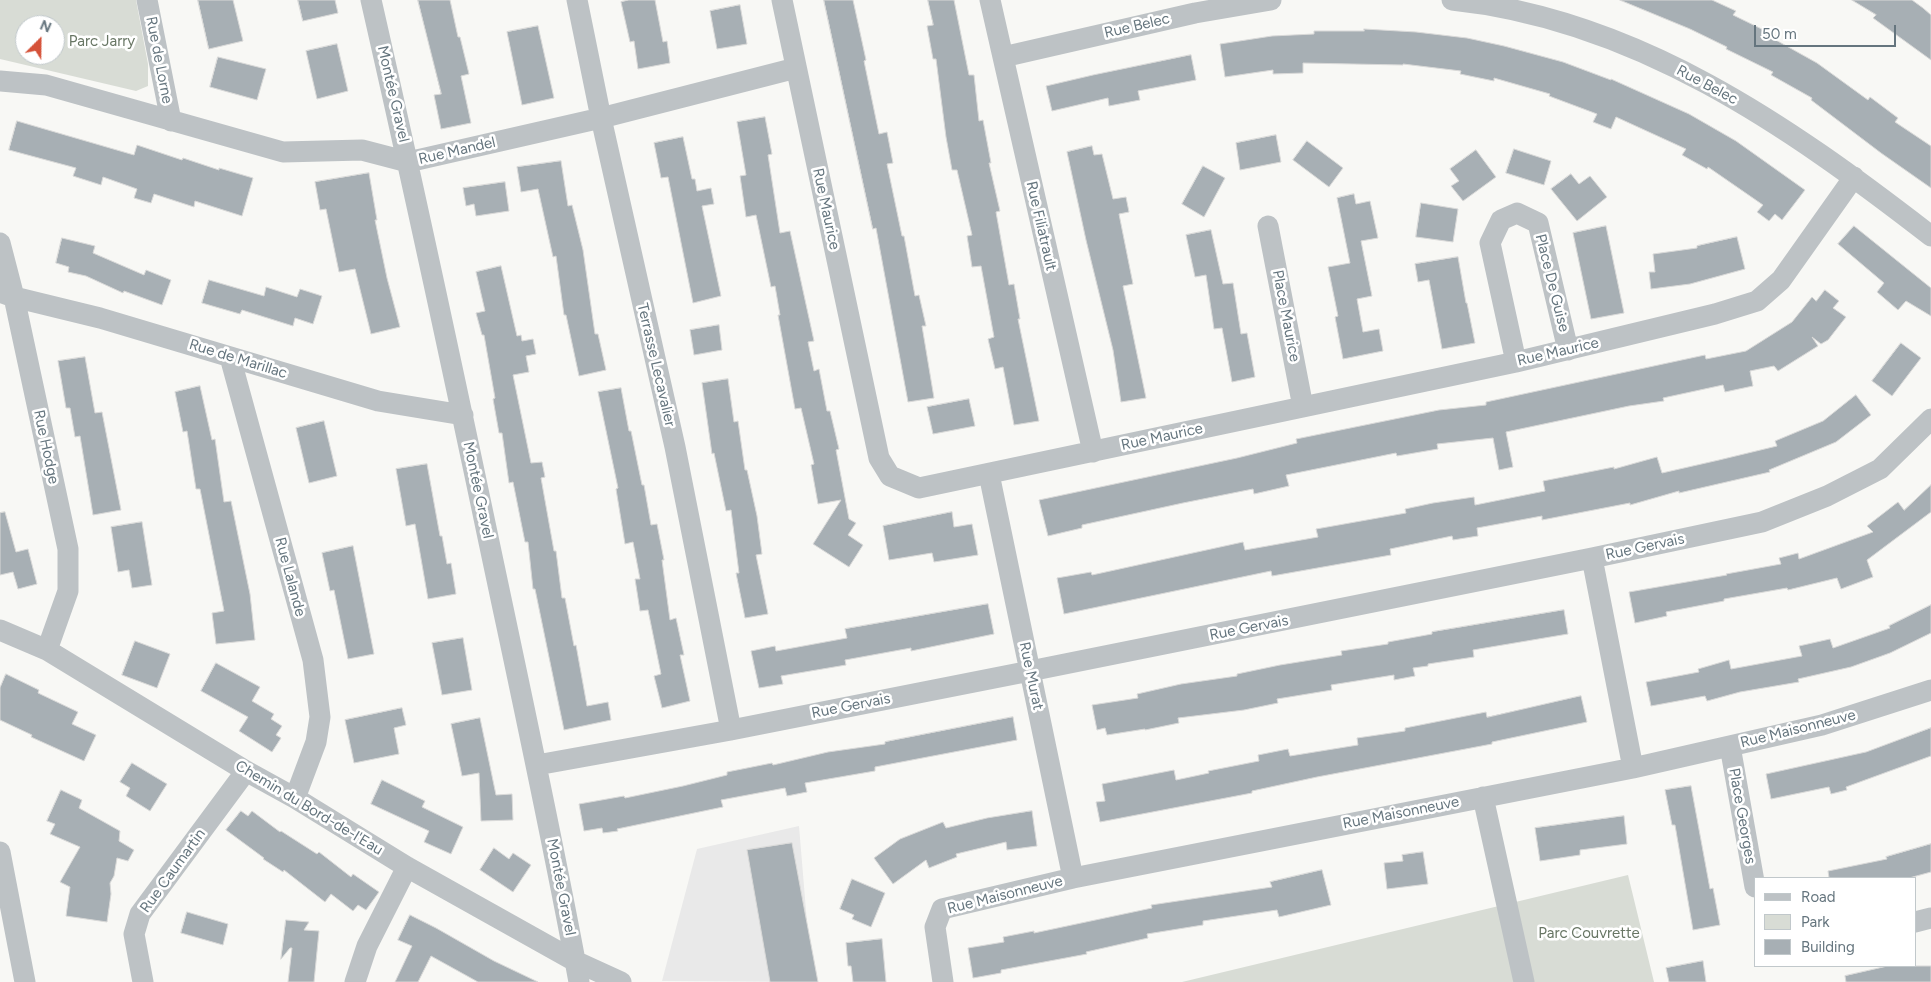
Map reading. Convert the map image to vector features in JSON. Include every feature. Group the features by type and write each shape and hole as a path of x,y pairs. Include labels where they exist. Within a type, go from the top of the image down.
{"street":[{"name":"Rue de Lorne","path":"147,0 171,121"},
{"name":"Montée Gravel","path":"371,0 408,162 537,765 579,982"},
{"name":"Terrasse Lecavalier","path":"577,0 601,118 675,447 731,730"},
{"name":"Rue Maurice","path":"782,0 879,458 890,476 919,488 1516,362 1715,314 1757,301 1781,280 1854,177"},
{"name":"Rue Filiatrault","path":"990,0 1093,452"},
{"name":"Rue Belec","path":"1003,57 1193,7 1271,0"},
{"name":"Rue Belec","path":"1452,0 1490,4 1535,14 1595,33 1640,51 1697,78 1738,100 1854,177 1931,236"},
{"name":"Rue Mandel","path":"0,81 46,85 283,152 362,150 408,162 601,118 796,68"},
{"name":"Place De Guise","path":"1516,362 1490,243 1501,220 1517,213 1538,223 1568,350"},
{"name":"Place Maurice","path":"1268,226 1303,407"},
{"name":"Rue Hodge","path":"0,243 7,294 68,549 68,591 47,650"},
{"name":"Rue de Marillac","path":"7,294 100,318 378,401 462,415"},
{"name":"Rue Lalande","path":"230,357 312,660 320,717 316,742 295,798"},
{"name":"Rue Gervais","path":"537,765 731,730 1030,671 1762,522 1827,496 1880,469 1931,419"},
{"name":"Rue Murat","path":"989,474 1073,878"},
{"path":"1592,558 1633,768"},
{"name":"Chemin du Bord-de-l'Eau","path":"0,630 47,650 407,867 575,961 621,982"},
{"name":"Rue Maisonneuve","path":"943,982 935,927 942,909 1073,878 1633,768 1822,725 1931,690"},
{"name":"Place Georges","path":"1730,746 1754,881"},
{"name":"Rue Caumartin","path":"143,982 134,934 140,914 246,771"},
{"path":"1483,797 1524,982"},
{"path":"0,852 25,982"},
{"path":"355,982 367,946 407,867"},
{"path":"1916,922 1931,918"}],"shaded area":[{"path":"799,826 812,982 662,981 697,849"}],"green space":[{"name":"Parc Jarry","path":"0,0 136,0 148,64 148,86 136,91 26,65 65,65 65,15 15,15 15,63 0,59"},
{"name":"Parc Couvrette","path":"1628,875 1654,982 1182,982"}],"building":[{"path":"198,0 233,0 243,41 209,49"},
{"path":"298,0 335,0 338,13 303,21"},
{"path":"418,0 450,0 469,74 461,76 471,123 441,129 434,95 441,94"},
{"path":"629,0 655,0 663,42 667,41 670,63 638,69 634,41 630,42 621,2"},
{"path":"824,0 853,0 879,134 887,132 893,163 887,164 902,236 904,236 915,296 919,295 926,326 922,326 934,398 908,402 876,228 873,229"},
{"path":"928,0 954,0 969,75 974,75 979,121 983,120 991,163 989,163 1000,211 996,212 1009,285 1014,284 1020,319 1018,319 1039,421 1014,425 1003,367 995,369 988,339 994,337 981,266 972,267 967,236 972,235 957,170 952,170 946,137 936,59 933,59 927,26 933,25"},
{"path":"1620,0 1712,0 1736,11 1733,15 1776,36 1774,39 1817,63 1868,100 1870,97 1898,118 1895,122 1931,146 1931,188 1881,153 1811,100 1812,98 1771,75 1773,72 1690,29"},
{"path":"1852,0 1912,0 1923,8 1931,15 1931,60 1873,18 1876,15"},
{"path":"740,5 747,44 717,49 710,11"},
{"path":"538,26 554,98 522,105 507,32"},
{"path":"1364,29 1416,32 1467,38 1563,62 1611,79 1689,114 1736,141 1805,190 1782,220 1775,214 1769,221 1757,212 1763,205 1708,167 1707,169 1682,155 1686,149 1616,117 1611,129 1593,122 1597,114 1549,96 1550,94 1494,78 1494,81 1460,74 1461,71 1403,64 1303,63 1303,73 1273,74 1273,70 1225,77 1220,44 1272,36 1314,34 1314,31 1364,31"},
{"path":"337,44 348,91 317,99 306,51"},
{"path":"1191,55 1196,80 1138,91 1140,100 1109,106 1108,98 1052,111 1046,86"},
{"path":"218,57 266,69 257,100 210,87"},
{"path":"765,117 772,154 768,155 780,233 790,231 814,341 808,342 814,371 819,369 827,411 830,411 839,449 836,450 849,519 856,523 848,535 863,545 849,567 813,544 841,500 818,504 811,465 814,464 801,408 795,409 778,315 780,315 775,286 771,287 756,215 746,217 740,176 746,175 737,122"},
{"path":"17,121 134,155 137,145 182,160 183,158 219,170 219,168 253,178 242,216 195,201 194,207 154,194 151,203 134,198 137,189 103,177 101,185 73,176 76,168 9,150"},
{"path":"1276,135 1281,162 1240,170 1236,143"},
{"path":"683,137 692,179 695,179 697,191 711,188 714,204 702,206 721,296 693,303 668,177 661,178 654,143"},
{"path":"1307,141 1343,168 1329,187 1293,160"},
{"path":"1092,146 1094,155 1102,154 1113,199 1126,197 1129,212 1119,214 1133,284 1123,286 1146,398 1121,402 1113,350 1067,152"},
{"path":"1514,149 1551,161 1544,185 1506,173"},
{"path":"1476,150 1496,177 1463,201 1451,186 1459,181 1450,169"},
{"path":"561,161 568,206 572,205 583,250 595,334 598,334 606,370 579,376 566,315 564,315 556,256 553,257 538,189 521,192 517,167"},
{"path":"1203,166 1225,178 1204,217 1182,204"},
{"path":"369,173 377,220 375,220 387,278 400,327 371,334 355,269 339,272 326,209 320,210 315,182"},
{"path":"1571,174 1579,184 1590,176 1607,197 1577,221 1551,189"},
{"path":"505,182 509,211 476,216 474,204 466,206 463,188"},
{"path":"1354,194 1356,204 1370,201 1378,238 1361,241 1372,296 1357,299 1363,332 1379,329 1383,351 1343,359 1335,317 1338,316 1328,267 1350,263 1337,198"},
{"path":"1421,203 1458,209 1453,242 1416,237"},
{"path":"1606,226 1624,313 1591,319 1573,233"},
{"path":"1854,226 1931,288 1931,316 1906,301 1898,310 1877,292 1884,283 1838,244"},
{"path":"1211,230 1223,284 1233,283 1241,334 1247,333 1255,377 1232,382 1222,328 1214,329 1206,275 1195,277 1186,235"},
{"path":"1737,237 1745,269 1690,284 1651,289 1649,272 1655,272 1653,254 1697,248 1697,246"},
{"path":"62,238 95,246 93,253 144,275 146,270 171,280 162,305 124,291 123,293 86,276 68,272 69,267 56,263"},
{"path":"1458,257 1475,343 1442,349 1429,280 1418,282 1415,264"},
{"path":"501,266 517,336 521,335 522,341 533,339 536,354 526,356 529,372 513,375 531,463 542,462 545,477 541,478 554,551 556,551 562,598 565,598 574,646 576,645 587,706 608,702 611,720 564,730 535,589 533,589 528,542 525,542 513,482 509,483 502,433 499,433 493,399 495,398 484,335 482,335 476,313 485,311 476,272"},
{"path":"209,280 264,296 266,287 297,297 300,289 322,296 313,324 295,318 293,326 242,310 240,314 202,303"},
{"path":"1825,290 1839,301 1833,308 1846,317 1828,340 1821,344 1812,337 1818,346 1778,371 1774,366 1750,371 1753,386 1725,392 1723,385 1663,398 1664,401 1629,406 1506,432 1513,467 1499,470 1493,438 1437,444 1438,449 1397,456 1396,453 1286,475 1289,486 1254,494 1253,489 1183,503 1082,525 1082,528 1048,536 1039,500 1237,458 1297,443 1296,439 1439,410 1486,405 1486,402 1705,355 1706,359 1746,351 1792,322 1812,297 1816,301"},
{"path":"719,325 722,350 694,355 690,330"},
{"path":"1901,343 1921,358 1892,396 1872,381"},
{"path":"85,357 95,413 102,412 121,510 93,515 80,436 75,437 70,408 66,408 58,361"},
{"path":"728,379 734,422 738,421 745,470 747,470 757,516 762,554 756,555 768,614 745,618 736,573 739,573 731,510 726,511 714,453 712,454 702,383"},
{"path":"200,386 212,440 215,439 224,502 231,501 250,594 255,640 216,644 212,613 224,611 200,489 196,489 187,431 183,432 175,392"},
{"path":"621,388 629,431 631,431 642,485 644,485 651,525 657,524 664,560 662,560 670,620 676,618 684,655 680,655 690,701 662,708 654,676 661,674 648,610 640,611 635,579 640,579 633,542 625,544 616,489 618,488 598,392"},
{"path":"1856,395 1871,415 1836,442 1769,470 1770,472 1679,493 1679,491 1630,505 1630,503 1542,520 1542,516 1477,528 1478,536 1453,540 1452,536 1390,549 1391,555 1272,576 1271,571 1064,614 1057,578 1091,572 1092,575 1243,542 1245,550 1318,537 1316,529 1406,513 1405,509 1433,503 1474,497 1475,505 1545,491 1543,481 1614,467 1614,469 1657,457 1662,473 1719,460 1777,446 1775,441 1823,421"},
{"path":"969,399 975,426 933,434 927,407"},
{"path":"324,421 337,476 309,483 296,428"},
{"path":"427,464 440,536 442,536 447,564 451,563 456,594 428,599 415,524 406,526 396,469"},
{"path":"1931,485 1931,512 1867,560 1873,577 1841,589 1837,578 1788,590 1787,588 1724,599 1724,601 1666,612 1667,616 1635,623 1629,592 1781,564 1779,558 1798,553 1799,559 1873,532 1867,526 1898,502 1904,510"},
{"path":"5,512 16,552 28,549 37,584 18,589 13,572 0,575 0,513"},
{"path":"952,512 954,527 972,524 978,555 934,562 932,553 889,560 883,526"},
{"path":"142,522 152,585 132,588 129,570 118,572 111,527"},
{"path":"353,546 374,654 348,659 334,590 330,591 322,553"},
{"path":"988,604 994,634 911,651 911,648 845,660 846,665 781,676 783,684 759,688 751,651 775,646 776,651 847,638 845,629"},
{"path":"1931,605 1931,633 1890,653 1851,667 1798,679 1799,682 1740,692 1707,701 1705,696 1651,706 1646,682 1699,672 1698,669 1729,660 1731,669 1802,656 1799,646 1830,639 1833,648 1890,628 1889,626"},
{"path":"1564,610 1568,634 1473,650 1474,657 1413,668 1415,676 1394,680 1394,675 1331,685 1332,690 1277,699 1278,703 1244,710 1178,718 1179,723 1145,730 1107,735 1105,728 1097,730 1092,705 1138,698 1137,694 1181,684 1237,676 1237,674 1280,665 1342,655 1341,651 1388,644 1388,642 1432,634 1432,632"},
{"path":"463,638 472,690 442,695 432,643"},
{"path":"135,641 170,654 157,688 122,675"},
{"path":"216,663 260,687 252,701 274,714 271,719 282,726 276,735 281,738 272,752 239,731 248,717 201,691"},
{"path":"6,674 39,690 38,693 78,712 72,724 96,735 84,761 31,737 32,735 0,720 0,688"},
{"path":"1581,696 1587,722 1492,742 1492,744 1317,777 1252,791 1252,793 1100,822 1096,802 1105,801 1102,784 1174,770 1176,780 1209,773 1208,771 1259,761 1258,755 1288,749 1290,756 1358,745 1357,738 1405,731 1405,728 1486,712 1487,717"},
{"path":"402,708 406,725 394,728 399,754 354,763 345,720"},
{"path":"1013,717 1017,740 875,767 875,771 805,783 807,792 787,796 785,788 721,800 723,807 617,829 618,831 603,833 602,828 584,831 579,804 624,796 625,798 727,775 727,772 772,763 773,765 828,752 885,744 885,742"},
{"path":"480,718 496,795 512,794 513,820 481,821 479,773 462,776 451,724"},
{"path":"1931,728 1931,756 1846,787 1847,790 1831,794 1829,787 1771,799 1766,774 1866,752"},
{"path":"132,763 167,784 150,811 126,796 130,788 120,782"},
{"path":"382,780 425,801 422,807 463,827 451,854 424,842 429,831 371,804"},
{"path":"1691,786 1710,889 1713,888 1720,925 1693,930 1675,825 1672,825 1665,790"},
{"path":"61,790 82,800 79,808 120,831 119,841 134,850 128,861 117,858 114,876 110,883 111,894 107,922 66,916 70,887 60,882 80,847 50,834 55,824 47,821"},
{"path":"241,811 248,816 252,811 280,832 317,854 319,852 351,877 353,874 379,892 366,910 358,905 353,911 331,894 325,902 284,870 283,872 263,859 226,830"},
{"path":"1032,811 1037,846 1007,850 1006,842 956,854 957,857 929,868 926,860 893,884 874,858 900,839 943,822 946,828 987,818"},
{"path":"1624,816 1627,844 1580,850 1580,855 1540,861 1535,828"},
{"path":"792,843 818,982 770,982 747,850"},
{"path":"1931,844 1931,872 1913,877 1829,877 1828,871 1887,859 1886,857"},
{"path":"494,848 509,859 513,853 531,865 513,892 480,870"},
{"path":"1423,852 1428,884 1387,889 1384,863 1403,861 1402,855"},
{"path":"1322,870 1331,905 1279,917 1277,910 1203,921 1203,925 1147,934 1148,938 1086,952 1087,954 1001,970 1001,973 973,978 968,948 1004,942 1003,937 1034,931 1034,933 1152,908 1151,905 1272,887 1270,882"},
{"path":"852,879 885,893 871,927 852,919 854,915 840,909"},
{"path":"187,912 228,924 223,945 181,933"},
{"path":"410,915 494,961 538,982 478,982 431,956 418,982 395,982 412,946 398,940"},
{"path":"286,920 309,922 304,930 319,931 314,982 288,982 292,948 281,959"},
{"path":"882,939 886,982 853,982 851,966 848,966 846,943"},
{"path":"1703,961 1706,982 1669,982 1666,968"},
{"path":"1931,966 1931,982 1846,982 1845,976 1884,967"}]}
